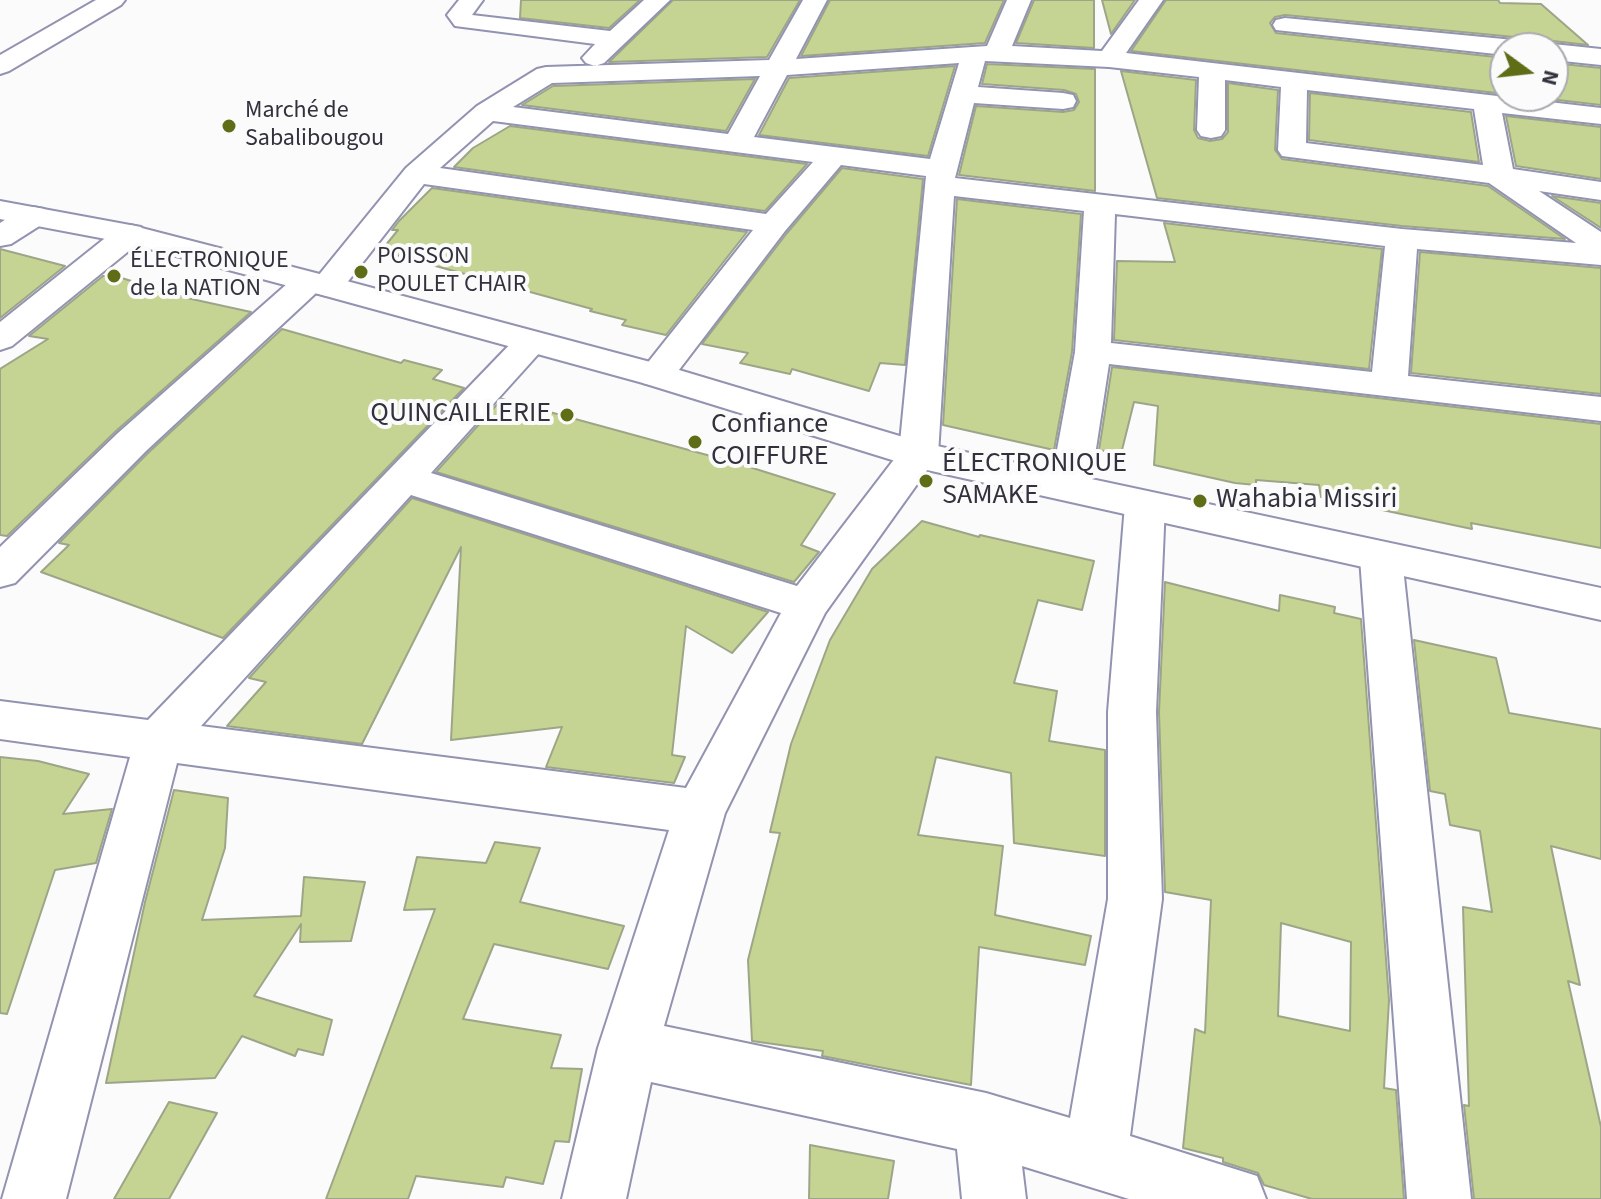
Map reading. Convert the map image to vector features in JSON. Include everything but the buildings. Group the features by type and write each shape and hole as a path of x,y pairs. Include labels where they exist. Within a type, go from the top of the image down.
{"street":[{"path":"0,66 113,0"},
{"path":"471,0 459,15 464,21 615,39"},
{"path":"577,74 658,0"},
{"path":"738,141 775,68 815,0"},
{"path":"594,1199 628,1048 700,812 807,605 918,455 940,177 978,67 1019,0"},
{"path":"1109,59 1151,0"},
{"path":"1489,44 1286,12 1286,78 1292,150 1394,137 1500,178 1601,246"},
{"path":"519,29 546,75"},
{"path":"1569,54 1601,57"},
{"path":"0,572 132,442 318,284 416,174 487,112 546,75 775,68 978,67 1109,59 1601,116"},
{"path":"978,67 1063,101"},
{"path":"1211,130 1212,70"},
{"path":"1388,91 1394,137"},
{"path":"1486,102 1500,178"},
{"path":"487,112 835,154 940,177 1100,205 1402,238 1601,255"},
{"path":"656,375 774,224 835,154"},
{"path":"416,174 774,224"},
{"path":"1500,178 1601,191"},
{"path":"1070,488 1093,352 1100,205"},
{"path":"0,237 16,213 130,234 656,375 918,455 1601,604"},
{"path":"0,339 130,234"},
{"path":"1389,386 1402,238"},
{"path":"34,1199 159,740 530,343"},
{"path":"1093,352 1601,409"},
{"path":"401,478 807,605"},
{"path":"1095,1157 1135,899 1132,712 1145,505"},
{"path":"1381,558 1439,1199"},
{"path":"0,720 700,812"},
{"path":"628,1048 986,1124 1234,1199"},
{"path":"986,1124 994,1199"}],"place":[{"name":"Marché de Sabalibougou","path":"229,126"},
{"name":"POISSON POULET CHAIR","path":"361,272"},
{"name":"ÉLECTRONIQUE de la NATION","path":"114,276"},
{"name":"QUINCAILLERIE","path":"567,415"},
{"name":"Confiance COIFFURE","path":"695,442"},
{"name":"ÉLECTRONIQUE SAMAKE","path":"926,481"},
{"name":"Wahabia Missiri","path":"1200,501"}]}
